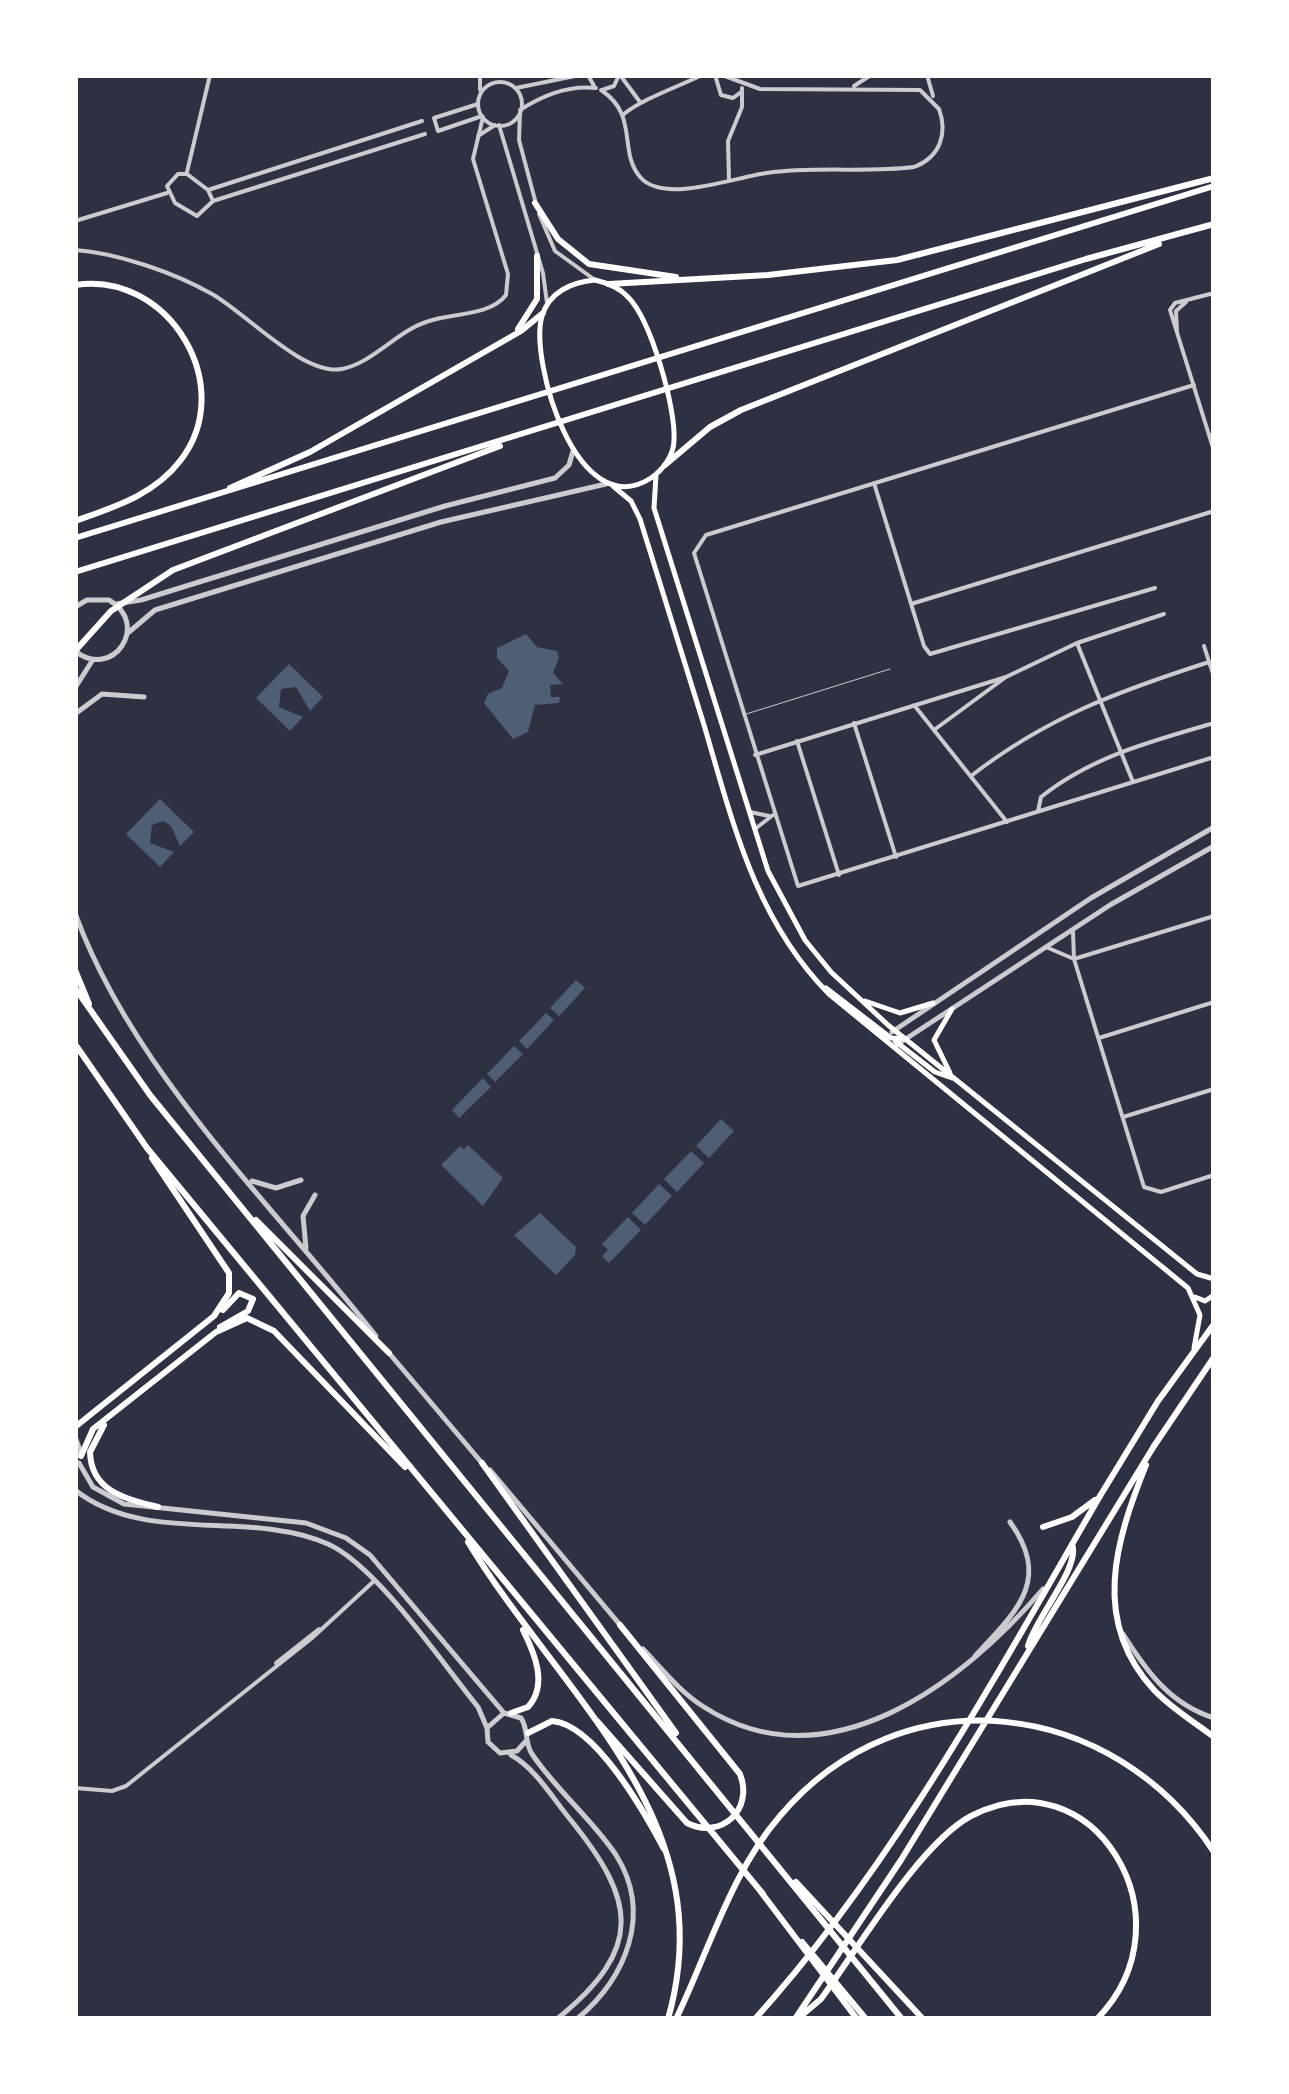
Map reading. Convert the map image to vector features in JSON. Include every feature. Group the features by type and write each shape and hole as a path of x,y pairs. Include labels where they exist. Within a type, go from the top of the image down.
{"main road":[{"path":"207,498 310,452 511,337 568,286 595,280 610,284 677,277 768,275 897,260 1214,182"},
{"path":"75,538 1214,182"},
{"path":"535,203 558,239 589,264 677,277"},
{"path":"75,572 1067,265 1214,224"},
{"path":"664,465 710,426 741,410 1116,264 1173,237"},
{"path":"511,337 537,299 537,256"},
{"path":"610,284 635,306 658,362 673,425 672,453 656,475 640,484 610,485"},
{"path":"75,285 118,286 156,306 186,340 202,397 196,434 169,473 136,498 75,521"},
{"path":"542,313 540,343 572,449 584,469 631,501 640,519 754,885 781,936 821,986 892,1048 1193,1294 1204,1301 1214,1295"},
{"path":"75,651 111,611 149,583 200,559 473,460 510,440"},
{"path":"656,475 654,508 755,829 790,918 820,959 903,1041 1212,1280"},
{"path":"75,970 91,1010"},
{"path":"75,988 126,1064 684,1747"},
{"path":"861,999 900,1013 933,1003"},
{"path":"952,1009 934,1040 938,1054 955,1079"},
{"path":"885,1038 903,1041"},
{"path":"75,1044 86,1066"},
{"path":"75,1052 148,1148 414,1474 866,2019"},
{"path":"148,1148 177,1200 229,1272 229,1293 214,1316"},
{"path":"241,1205 389,1354"},
{"path":"75,1427 238,1294 252,1297 251,1309 230,1318 88,1435 78,1463"},
{"path":"1193,1294 1200,1322 1193,1352"},
{"path":"216,1332 240,1319 267,1326 414,1474"},
{"path":"755,2019 844,1912 986,1687 1100,1496 1214,1324"},
{"path":"796,2019 956,1770 1154,1446 1214,1357"},
{"path":"118,1411 96,1435 90,1452 92,1470 108,1490 158,1507"},
{"path":"1154,1446 1119,1532 1113,1563 1123,1634 1151,1687 1214,1737"},
{"path":"482,1464 703,1774 902,2019"},
{"path":"1044,1526 1072,1517 1100,1496"},
{"path":"462,1532 513,1612 592,1716 686,1823 712,1829 729,1822 740,1808 744,1791 740,1774 620,1625"},
{"path":"1026,1652 1036,1622 1074,1560 1072,1544"},
{"path":"507,1713 534,1701 538,1679 530,1645 513,1612"},
{"path":"592,1716 650,1807 677,1892 681,1944 668,2019"},
{"path":"676,2019 736,1889 776,1820 837,1765 899,1734 927,1726 981,1720 1035,1725 1088,1741 1158,1784 1214,1852"},
{"path":"527,1737 552,1721 580,1732 640,1806 667,1854"},
{"path":"796,2019 821,1998 950,1829 990,1808 1012,1804 1047,1807 1089,1826 1124,1867 1139,1927 1134,1960 1124,1986 1097,2019"},
{"path":"748,1829 923,2019"},
{"path":"762,1892 857,2019"}],"street":[{"path":"187,174 210,75"},
{"path":"75,250 187,282 223,301 305,360 324,368 348,367 416,326 492,307 506,295 508,274 473,163 482,117 478,104 480,75"},
{"path":"502,75 505,83"},
{"path":"480,94 491,84 505,83 514,88 580,75"},
{"path":"588,75 624,114 635,170 650,185 666,191 786,171 922,164 934,154 942,137 942,118 927,75"},
{"path":"478,136 511,122 520,111 545,96 614,86 619,75 640,102"},
{"path":"624,114 640,102 702,75"},
{"path":"715,75 716,89 725,98 733,98 742,88"},
{"path":"722,75 742,88 915,89 934,101"},
{"path":"850,88 870,75"},
{"path":"514,88 520,111 519,140 550,245 595,280"},
{"path":"729,180 728,141 739,117 742,88"},
{"path":"478,104 434,118 438,131 482,117 498,125 548,304"},
{"path":"208,190 422,121"},
{"path":"167,193 192,216 207,211 213,201 426,134"},
{"path":"187,174 208,190 213,201"},
{"path":"167,193 172,179 187,174"},
{"path":"75,221 167,193"},
{"path":"1214,293 1189,300 1176,311 1177,332 1214,451"},
{"path":"1194,385 706,535 697,542 694,558 771,816 796,884 839,875 1214,757"},
{"path":"116,604 142,600 452,504 555,478 566,470 572,449"},
{"path":"874,483 925,650 934,655 1155,588"},
{"path":"75,651 92,660 118,654 129,632 155,610 448,520 610,485"},
{"path":"911,604 1214,511"},
{"path":"77,605 102,598 116,604 126,616 129,632"},
{"path":"755,755 1006,677 1077,643 1164,614"},
{"path":"1077,643 1134,782"},
{"path":"1204,646 1214,677"},
{"path":"75,688 92,660"},
{"path":"971,776 1032,733 1099,698 1210,662"},
{"path":"933,731 1006,677"},
{"path":"75,714 102,694 144,697"},
{"path":"914,705 1007,822"},
{"path":"854,723 896,857"},
{"path":"1038,812 1038,800 1048,792 1121,751 1214,723"},
{"path":"798,742 839,875"},
{"path":"750,812 771,816"},
{"path":"755,829 771,816"},
{"path":"885,1038 1119,880 1214,827"},
{"path":"892,1048 1075,927 1214,846"},
{"path":"75,913 98,970 147,1053 482,1464 620,1625 704,1708 742,1726 780,1734 823,1734 872,1721 913,1702 962,1669 1007,1630 1048,1584"},
{"path":"1046,947 1074,959 1214,916"},
{"path":"1075,927 1074,959 1148,1190 1161,1192 1214,1175"},
{"path":"1098,1038 1214,1002"},
{"path":"1122,1118 1214,1090"},
{"path":"248,1178 276,1188 302,1180"},
{"path":"307,1250 303,1221 314,1195"},
{"path":"75,1437 78,1463 89,1483 103,1495 124,1504 306,1523 346,1538 370,1555 491,1703 521,1718 527,1737 611,1849 628,1884 633,1912 629,1948 609,1988 580,2019"},
{"path":"75,1490 100,1507 132,1517 317,1540 349,1556 374,1581 478,1708 491,1746 526,1766 597,1852 618,1894 618,1941 607,1970 587,1995 557,2019"},
{"path":"962,1669 1007,1620 1028,1584 1030,1555 1010,1522"},
{"path":"75,1788 112,1791 126,1786 374,1581"},
{"path":"1123,1634 1173,1698 1214,1718"},
{"path":"487,1728 507,1713"},
{"path":"508,1754 527,1737"}],"lane":[{"path":"742,715 890,669"}],"water":[{"path":"526,634 537,647 557,651 559,658 553,673 563,684 550,685 551,697 560,697 559,703 535,705 528,732 513,739 484,703 488,694 502,688 509,671 497,658 497,648"},
{"path":"289,664 323,697 310,711 296,687 281,689 279,707 303,717 290,731 256,698"},
{"path":"160,799 194,832 180,846 171,826 163,821 152,825 150,843 174,852 160,867 126,834"},
{"path":"576,980 585,988 559,1016 550,1008"},
{"path":"546,1013 554,1020 527,1049 519,1041"},
{"path":"514,1046 523,1054 495,1082 487,1074"},
{"path":"483,1078 491,1087 459,1118 452,1110"},
{"path":"721,1119 734,1131 709,1158 696,1146"},
{"path":"468,1145 503,1178 483,1206 441,1165 460,1146 464,1149"},
{"path":"691,1151 704,1163 677,1192 664,1179"},
{"path":"659,1184 672,1196 645,1225 632,1213"},
{"path":"540,1213 576,1247 575,1255 556,1275 514,1235"},
{"path":"628,1217 641,1230 609,1263 602,1256 608,1250 602,1244"}]}
